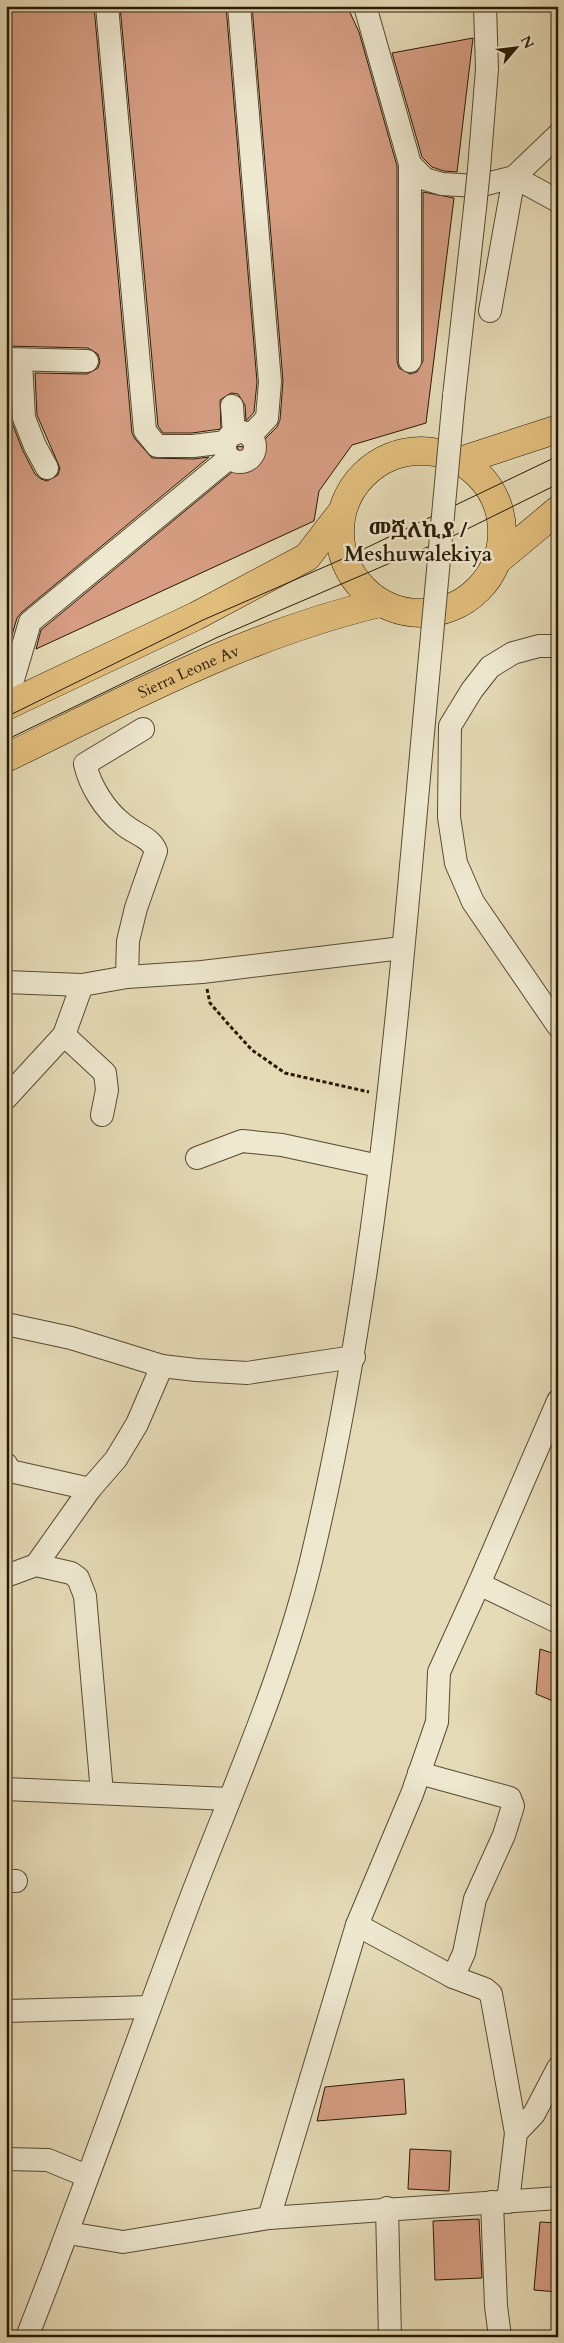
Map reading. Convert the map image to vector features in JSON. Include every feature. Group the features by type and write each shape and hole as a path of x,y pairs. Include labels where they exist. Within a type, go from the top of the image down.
{"main road":[{"path":"460,461 558,429"},
{"path":"6,705 196,616 307,557 341,513 353,486 375,464 402,452 432,451 460,461 483,479 497,504 502,532 498,560"},
{"path":"341,513 340,539 346,564 360,586 380,603 414,614 449,610 479,590 498,560 554,519"},
{"name":"Sierra Leone Av","path":"6,758 220,655 356,609 380,603"}],"street":[{"path":"107,6 145,431 157,446 193,446 235,442"},
{"path":"6,705 14,643 30,622 235,442 267,418 270,382 239,6"},
{"path":"365,6 410,164 410,361"},
{"path":"28,2337 150,2007 276,1680 311,1562 354,1357 387,1096 454,396 479,169 487,69 485,6"},
{"path":"410,164 425,178 442,184 478,186 514,177 558,135"},
{"path":"514,177 558,201"},
{"path":"490,311 514,177"},
{"path":"47,468 35,446 24,418 13,360 87,362"},
{"path":"232,406 235,442"},
{"path":"558,646 539,646 513,653 490,667 472,690 450,726 449,816 456,863 473,902 558,1026"},
{"path":"127,977 128,941 136,908 156,851 153,843 122,824 107,808 88,778 85,764 143,729"},
{"path":"6,982 82,985 127,977 202,972 402,948"},
{"path":"6,1098 64,1035 82,985"},
{"path":"64,1035 105,1073 107,1090 102,1115"},
{"path":"197,1158 242,1141 282,1145 379,1166"},
{"path":"6,1324 71,1338 162,1366 247,1373 354,1357"},
{"path":"36,1565 90,1489 116,1459 137,1424 162,1366"},
{"path":"269,2218 357,1925 419,1773 437,1722 439,1672 558,1400"},
{"path":"7,1469 90,1489"},
{"path":"6,1576 36,1565 71,1572 78,1578 84,1590 102,1793"},
{"path":"479,1584 558,1622"},
{"path":"419,1773 510,1798 513,1806 504,1835 475,1899 464,1953 453,1977"},
{"path":"6,1788 229,1799"},
{"path":"357,1925 453,1977 485,1989 491,1994 516,2133 500,2202 496,2306 500,2337"},
{"path":"6,2011 150,2007"},
{"path":"516,2133 534,2114 558,2068"},
{"path":"6,2160 48,2160 87,2176"},
{"path":"68,2233 123,2242 269,2218 387,2208 558,2198"},
{"path":"387,2208 390,2337"}],"path":[{"path":"202,972 210,1002 222,1018 252,1050 285,1073 387,1096"}],"building":[{"path":"6,6 94,6 132,433 152,458 193,459 209,457 22,612 17,618 6,656 6,372 8,372 12,423 35,474 47,481 58,475 60,468 37,415 35,373 87,374 98,368 100,361 98,354 88,348 6,346"},
{"path":"120,6 226,6 257,382 254,412 246,421 245,405 238,394 231,393 220,400 221,429 192,433 163,433 158,426"},
{"path":"252,6 347,6 359,32 397,166 397,361 399,368 410,374 417,372 423,361 423,192 454,198 426,423 352,445 319,491 314,521 36,649 41,630 237,468 242,456 237,448 238,446 253,449 277,427 280,420 283,381"},
{"path":"473,38 457,172 444,171 432,167 422,157 392,53"},
{"path":"540,1649 558,1655 558,1703 536,1694"},
{"path":"404,2079 406,2114 317,2121 325,2087"},
{"path":"410,2149 451,2151 449,2191 408,2189"},
{"path":"479,2219 482,2278 435,2280 433,2221"},
{"path":"540,2222 558,2223 558,2292 534,2290"}],"tram line":[{"path":"6,717 203,620 347,557 558,456"},
{"path":"6,740 216,638 453,536 558,484"}],"district":[{"name":"መሿለኪያ / Meshuwalekiya","path":"418,542"}]}
